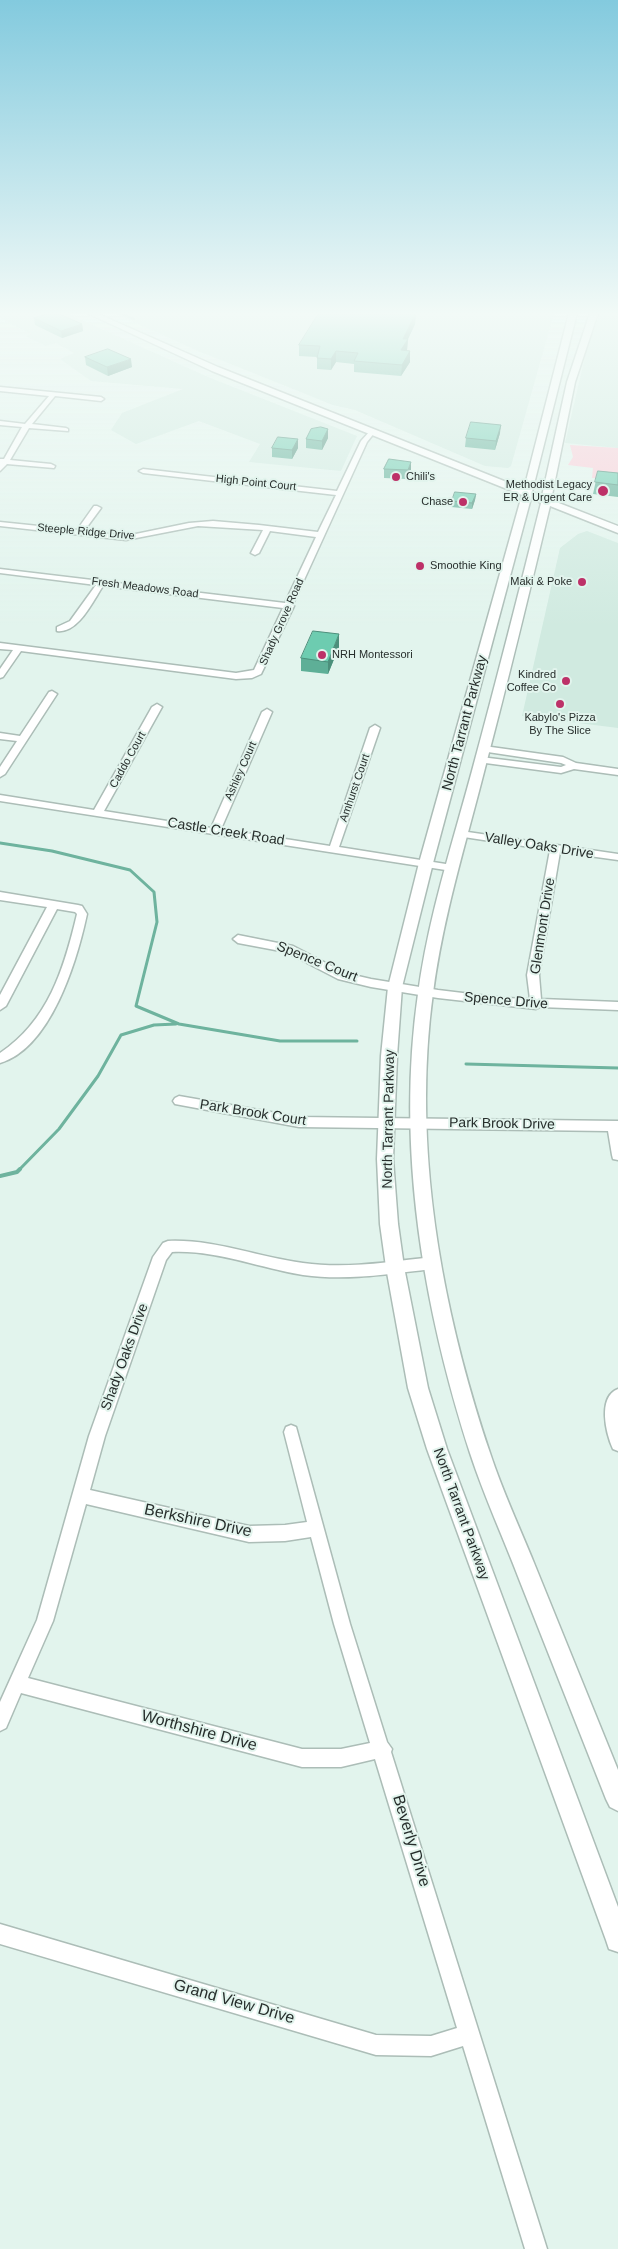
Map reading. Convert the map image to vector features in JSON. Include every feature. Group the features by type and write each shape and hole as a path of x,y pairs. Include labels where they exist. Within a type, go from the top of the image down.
{"main road":[{"path":"337,418 618,530"},
{"name":"North Tarrant Parkway","path":"546,418 527,494 494,662 482,754 436,929 424,992 417,1066 418,1123 421,1172 432,1263 460,1386 481,1455 618,1799"},
{"name":"North Tarrant Parkway","path":"564,418 538,534 494,662 451,777 426,864 395,987 389,1056 385,1159 394,1267 418,1388 437,1449 618,1940"},
{"path":"486,478 505,480 519,478 533,468"},
{"path":"538,534 555,518 585,516"},
{"path":"451,777 453,785 452,800 447,821 453,832 461,834"}],"street":[{"path":"0,469 3,461 14,450 20,433 33,418"},
{"path":"0,423 66,430"},
{"name":"Shady Grove Road","path":"0,646 246,677 258,672 290,606 340,492 364,442 372,432"},
{"path":"3,461 51,466"},
{"name":"High Point Court","path":"142,471 340,492"},
{"path":"79,533 97,508"},
{"name":"Steeple Ridge Drive","path":"0,524 111,537 142,537 184,526 220,523 320,535"},
{"path":"255,553 267,529"},
{"name":"Fresh Meadows Road","path":"1,571 290,606"},
{"path":"60,629 73,624 101,583"},
{"path":"0,675 19,648"},
{"path":"0,774 52,694"},
{"name":"Caddo Court","path":"98,812 157,708"},
{"name":"Ashley Court","path":"215,830 267,712"},
{"name":"Amhurst Court","path":"334,848 375,728"},
{"path":"0,736 22,739"},
{"path":"482,754 537,762 561,770 574,766 618,772"},
{"name":"Castle Creek Road","path":"0,798 334,848 452,868"},
{"name":"Valley Oaks Drive","path":"461,834 618,858"},
{"name":"Glenmont Drive","path":"536,1005 533,975 556,848"},
{"path":"0,896 78,909 82,914 72,955 52,1003 32,1034 0,1059"},
{"path":"0,1006 54,905"},
{"name":"Spence Court","path":"238,939 288,949 342,976 395,987"},
{"name":"Spence Drive","path":"395,987 536,1005 618,1006"},
{"name":"Park Brook Court","path":"179,1101 299,1122 387,1122"},
{"name":"Park Brook Drive","path":"387,1122 616,1126"},
{"path":"616,1126 618,1155"},
{"name":"Shady Oaks Drive","path":"0,1722 45,1621 97,1436 160,1257 168,1247 195,1246 319,1271 432,1263"},
{"path":"618,1396 614,1402 613,1413 614,1430 618,1444"},
{"name":"Beverly Drive","path":"291,1432 342,1624 383,1749 536,2249"},
{"name":"Berkshire Drive","path":"80,1495 249,1534 285,1533 317,1528"},
{"name":"Worthshire Drive","path":"18,1684 302,1758 341,1758 383,1749"},
{"name":"Grand View Drive","path":"0,1934 376,2044 402,2047 432,2046 469,2034"}],"shaded area":[{"path":"119,418 311,418 357,436 341,471 249,462 260,444 199,421 136,444 111,430"},
{"path":"373,418 525,418 511,466 508,468 485,466"},
{"path":"571,418 618,418 618,448 565,443"},
{"path":"570,445 618,448 618,480 592,478 593,468 568,465 573,457"},
{"path":"587,531 618,543 618,728 522,716 560,548 578,534"}],"building":[{"path":"471,422 501,425 496,441 466,438"},
{"path":"321,427 328,429 322,441 306,439 311,429"},
{"path":"278,437 298,439 292,450 272,448"},
{"path":"389,459 411,462 408,470 384,469"},
{"path":"598,471 618,473 618,485 595,482"},
{"path":"455,492 476,494 472,503 452,501"},
{"path":"313,631 339,634 328,662 301,658"}],"waterway":[{"path":"0,843 52,851 130,870 154,892 157,922 136,1006 179,1024 280,1041 357,1041"},
{"path":"18,1171 59,1129 98,1076 121,1035 154,1025 176,1024"},
{"path":"466,1064 618,1068"},
{"path":"0,1176 18,1171"}],"place":[{"name":"Chili's","path":"396,477"},
{"name":"Methodist Legacy ER & Urgent Care","path":"603,491"},
{"name":"Chase","path":"463,502"},
{"name":"Smoothie King","path":"420,566"},
{"name":"Maki & Poke","path":"582,582"},
{"name":"NRH Montessori","path":"322,655"},
{"name":"Kindred Coffee Co","path":"566,681"},
{"name":"Kabylo's Pizza By The Slice","path":"560,704"}]}
